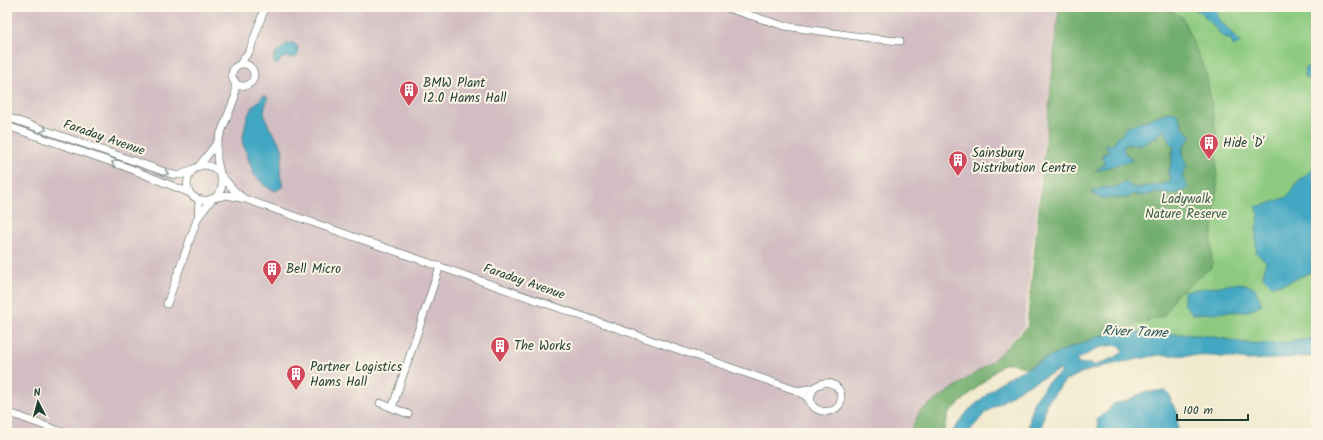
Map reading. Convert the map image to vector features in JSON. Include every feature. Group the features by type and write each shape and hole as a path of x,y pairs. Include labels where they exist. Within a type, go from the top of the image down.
{"street":[{"path":"248,85 241,85 235,81 232,78 233,73 235,68 240,64 250,50 265,7"},
{"path":"724,7 784,26 900,41"},
{"path":"235,97 254,79 254,74 251,67 250,50"},
{"path":"240,64 251,67"},
{"path":"213,199 199,200 194,197 190,193 187,182 189,175 217,143 235,97 235,81"},
{"name":"Faraday Avenue","path":"7,117 174,176 181,175 196,168"},
{"name":"Faraday Avenue","path":"7,126 126,167 190,193"},
{"path":"198,217 220,192 222,184 217,158 217,143"},
{"path":"196,168 205,165 211,166 220,174"},
{"name":"Faraday Avenue","path":"220,174 233,190 245,199"},
{"name":"Faraday Avenue","path":"213,199 227,195 245,199 440,266 795,390 807,397 812,405"},
{"path":"167,304 198,217 200,208 199,200"},
{"path":"392,408 440,266"},
{"path":"821,383 830,383 838,389 841,397 838,405 830,412 822,412 815,408 812,405 810,396 814,388 821,383"},
{"name":"Faraday Avenue","path":"795,390 814,388"},
{"path":"380,403 408,414"},
{"path":"7,412 65,433"}],"shaded area":[{"path":"7,7 1059,7 1024,327 990,363 920,411 909,433 7,433"}],"green space":[{"path":"1059,7 1164,7 1182,17 1206,73 1216,132 1217,187 1211,243 1212,267 1175,296 1164,316 1115,330 1057,353 1026,368 1012,363 1003,364 949,413 943,433 909,433 920,411 990,363 1027,327","holes":["1177,113 1185,130 1192,136 1183,147 1183,156 1187,165 1172,195 1157,193 1142,196 1132,194 1128,198 1114,199 1100,198 1091,193 1107,188 1139,188 1170,182 1171,175 1167,174 1172,162 1174,147 1169,142 1165,130 1145,144 1124,145 1123,151 1133,160 1096,170 1104,164 1117,137 1123,134 1125,128 1143,121"]},
{"name":"Ladywalk Nature Reserve","path":"1079,7 1316,7 1316,338 1278,344 1245,343 1210,336 1115,330 1057,353"}],"water":[{"path":"1196,7 1213,7 1218,14 1220,22 1224,24 1240,43 1233,46 1231,39 1225,39 1200,11 1196,11"},
{"path":"293,43 298,47 298,55 294,58 286,57 281,59 279,64 274,64 274,55 287,44"},
{"path":"1316,63 1316,85 1304,76 1305,68"},
{"path":"264,95 268,98 264,113 269,127 283,150 280,174 283,186 276,191 265,186 254,175 242,141 247,117 252,107"},
{"path":"1167,112 1177,113 1185,130 1192,136 1183,147 1183,156 1187,165 1182,177 1189,188 1172,195 1157,193 1142,196 1133,194 1128,198 1100,198 1091,193 1101,188 1116,187 1125,182 1134,188 1170,182 1171,175 1167,175 1172,162 1174,147 1169,142 1165,130 1145,144 1124,145 1123,151 1133,160 1095,171 1104,164 1103,153 1109,152 1105,144 1113,145 1117,137 1123,134 1125,128"},
{"path":"1316,167 1316,270 1286,283 1272,286 1263,277 1266,261 1256,253 1256,231 1259,215 1256,206 1262,206 1287,197 1299,180"},
{"path":"1241,283 1255,288 1262,304 1248,311 1193,314 1184,304 1184,291"},
{"name":"River Tame","path":"1115,330 1210,336 1245,343 1278,344 1316,338 1316,356 1248,360 1213,356 1159,355 1104,366 1081,373 1065,381 1046,404 1041,433 1027,433 1033,402 1047,383 1062,372 1059,370 1024,387 985,413 968,433 951,433 968,411 1003,380 1057,353","holes":["1114,345 1122,347 1123,351 1120,354 1094,366 1077,363 1077,360 1098,348"]},
{"path":"1164,390 1170,395 1171,402 1177,411 1178,433 1098,433 1097,419 1108,411 1113,404 1126,401 1142,393"}],"place":[{"name":"BMW Plant 12.0 Hams Hall","path":"409,107"},
{"name":"Hide 'D'","path":"1209,160"},
{"name":"Sainsbury Distribution Centre","path":"958,177"},
{"name":"Bell Micro","path":"272,286"},
{"name":"The Works","path":"500,363"},
{"name":"Partner Logistics Hams Hall","path":"296,391"}]}
